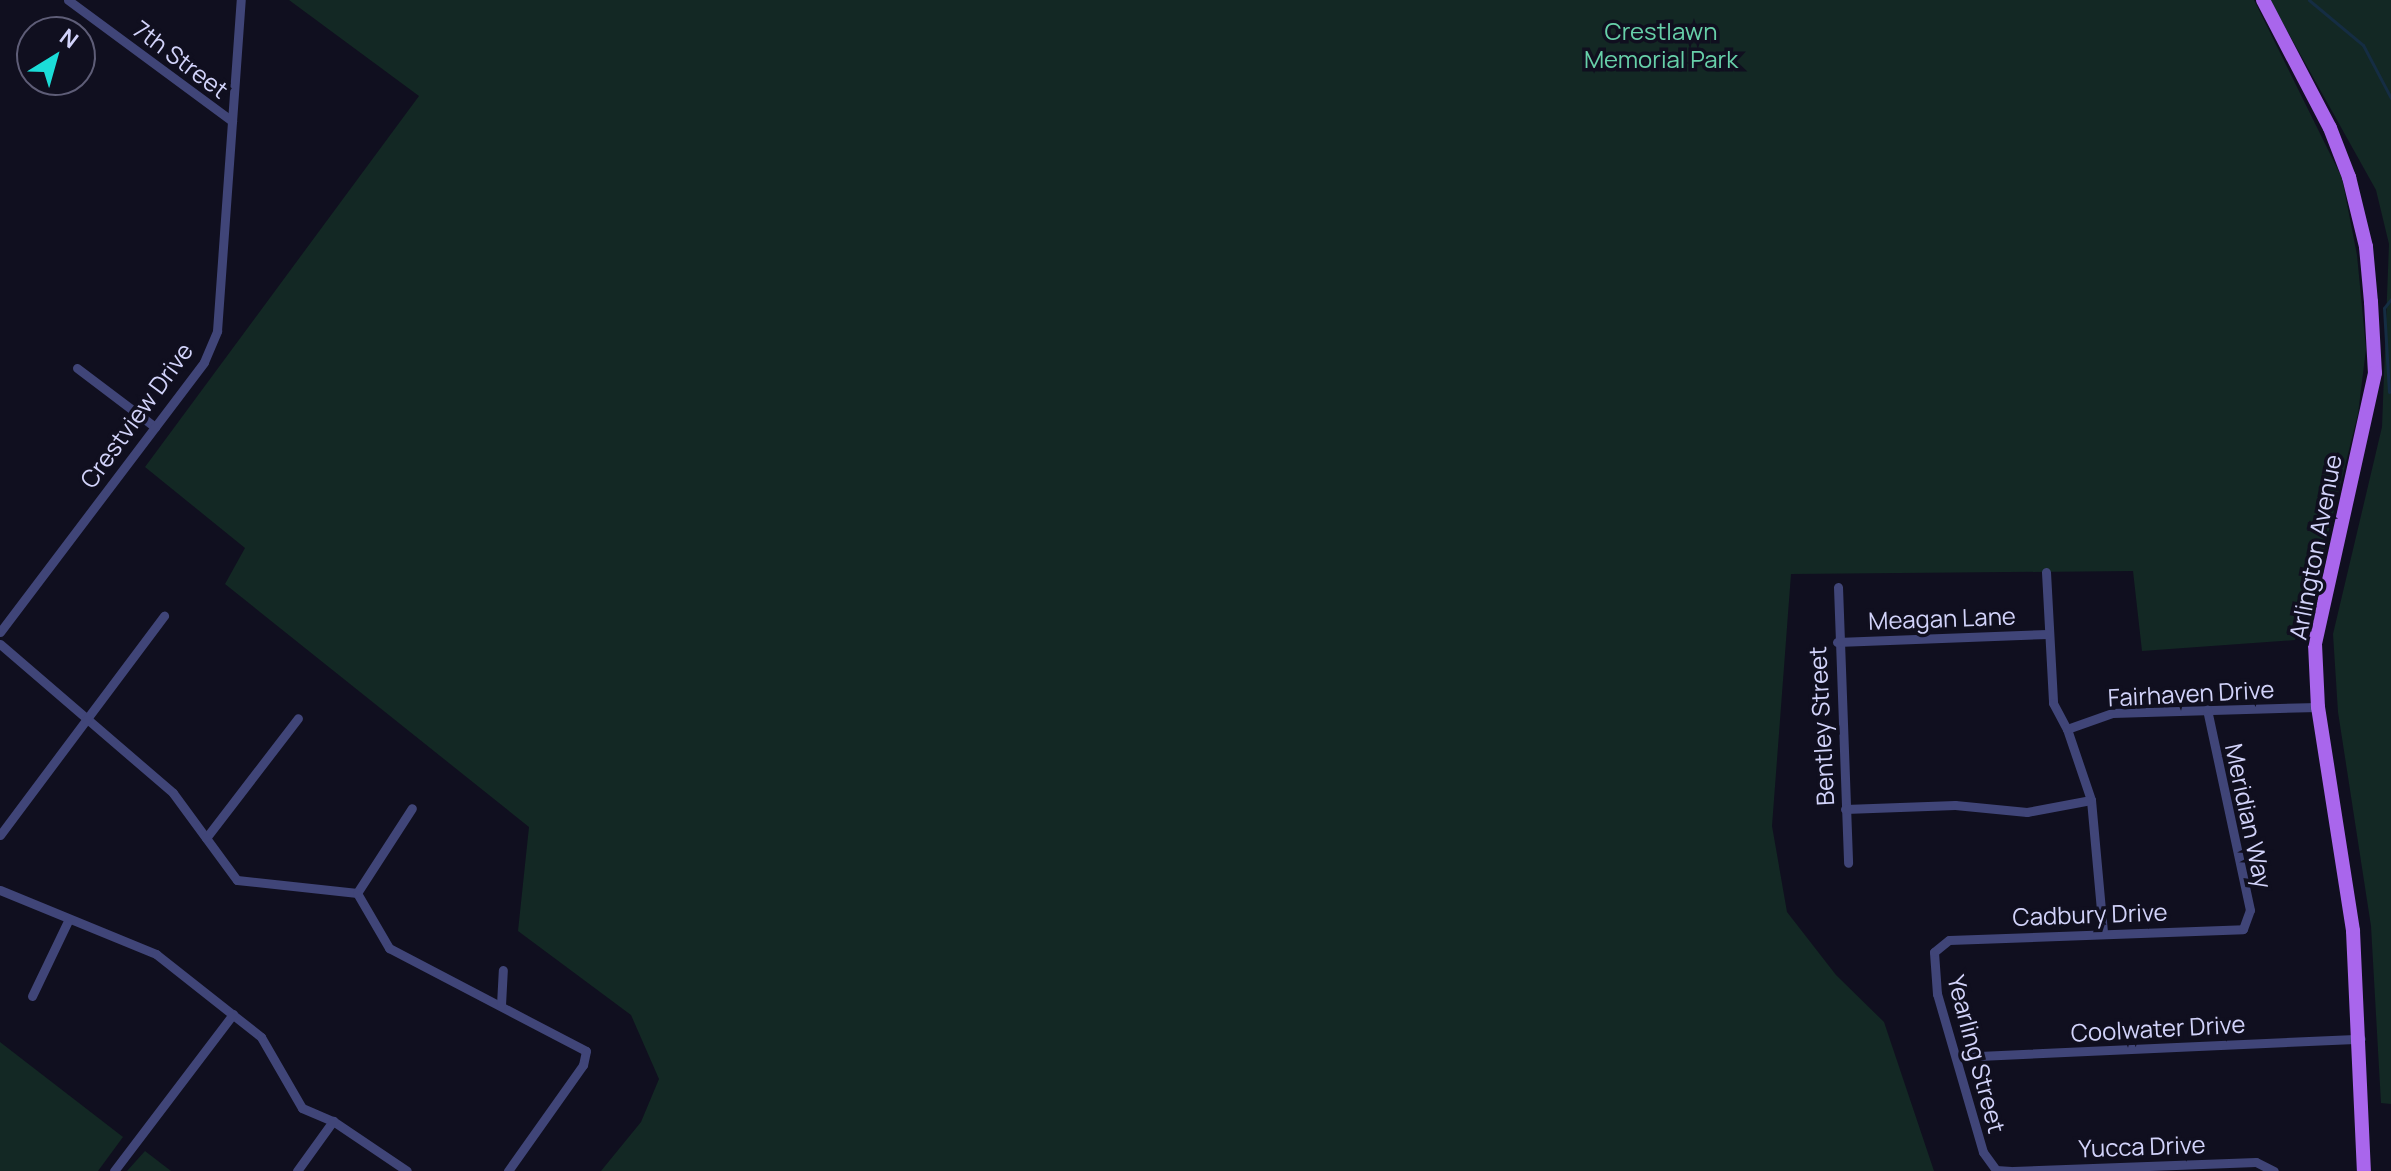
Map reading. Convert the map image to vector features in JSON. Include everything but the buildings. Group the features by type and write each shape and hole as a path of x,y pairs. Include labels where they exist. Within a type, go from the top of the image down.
{"main road":[{"name":"Arlington Avenue","path":"2263,0 2324,115 2349,177 2366,247 2371,302 2375,373 2319,615 2318,707 2353,931 2361,1039 2364,1171"}],"street":[{"name":"7th Street","path":"68,0 232,121"},
{"name":"Crestview Drive","path":"0,632 204,362 217,331 241,0"},
{"path":"77,368 155,427"},
{"path":"2046,572 2053,703 2067,729 2091,800 2103,932"},
{"name":"Bentley Street","path":"1838,587 1837,642 1848,863"},
{"path":"0,835 164,616"},
{"name":"Meagan Lane","path":"1837,642 2048,634"},
{"path":"0,644 173,793 237,880 357,893"},
{"name":"Fairhaven Drive","path":"2067,729 2112,713 2318,707"},
{"name":"Meridian Way","path":"2207,710 2250,910 2243,929"},
{"path":"206,838 298,718"},
{"path":"1845,809 1955,805 2027,812 2091,800"},
{"path":"357,893 412,808"},
{"path":"0,890 68,921 156,954 261,1037 302,1108 333,1121 407,1171"},
{"path":"357,893 389,948 578,1044 587,1058 508,1171"},
{"path":"32,996 68,921"},
{"name":"Cadbury Drive","path":"1939,945 1949,940 2243,929"},
{"name":"Yearling Street","path":"1939,945 1933,963 1937,994 1983,1152 1996,1170"},
{"path":"501,1005 503,970"},
{"path":"114,1171 233,1014"},
{"name":"Coolwater Drive","path":"1957,1057 2361,1039"},
{"path":"297,1171 333,1121"},
{"name":"Yucca Drive","path":"1996,1170 2245,1162 2273,1169"}],"green space":[{"name":"Crestlawn Memorial Park","path":"289,0 2254,0 2342,178 2357,255 2366,349 2358,414 2324,550 2295,640 2142,651 2133,571 1791,574 1772,826 1787,912 1836,975 1884,1022 1934,1171 601,1171 641,1122 659,1079 631,1015 518,931 529,827 225,584 245,548 145,467 419,96"},
{"path":"2270,0 2391,0 2391,1104 2381,1103 2371,926 2338,712 2333,634 2382,427 2389,244 2376,190"},
{"path":"0,1042 123,1137 98,1171 0,1171"},
{"path":"145,1151 171,1171 127,1171"}],"waterway":[{"path":"2309,0 2363,45 2391,98"},
{"path":"2389,392 2384,308 2391,299"}]}
